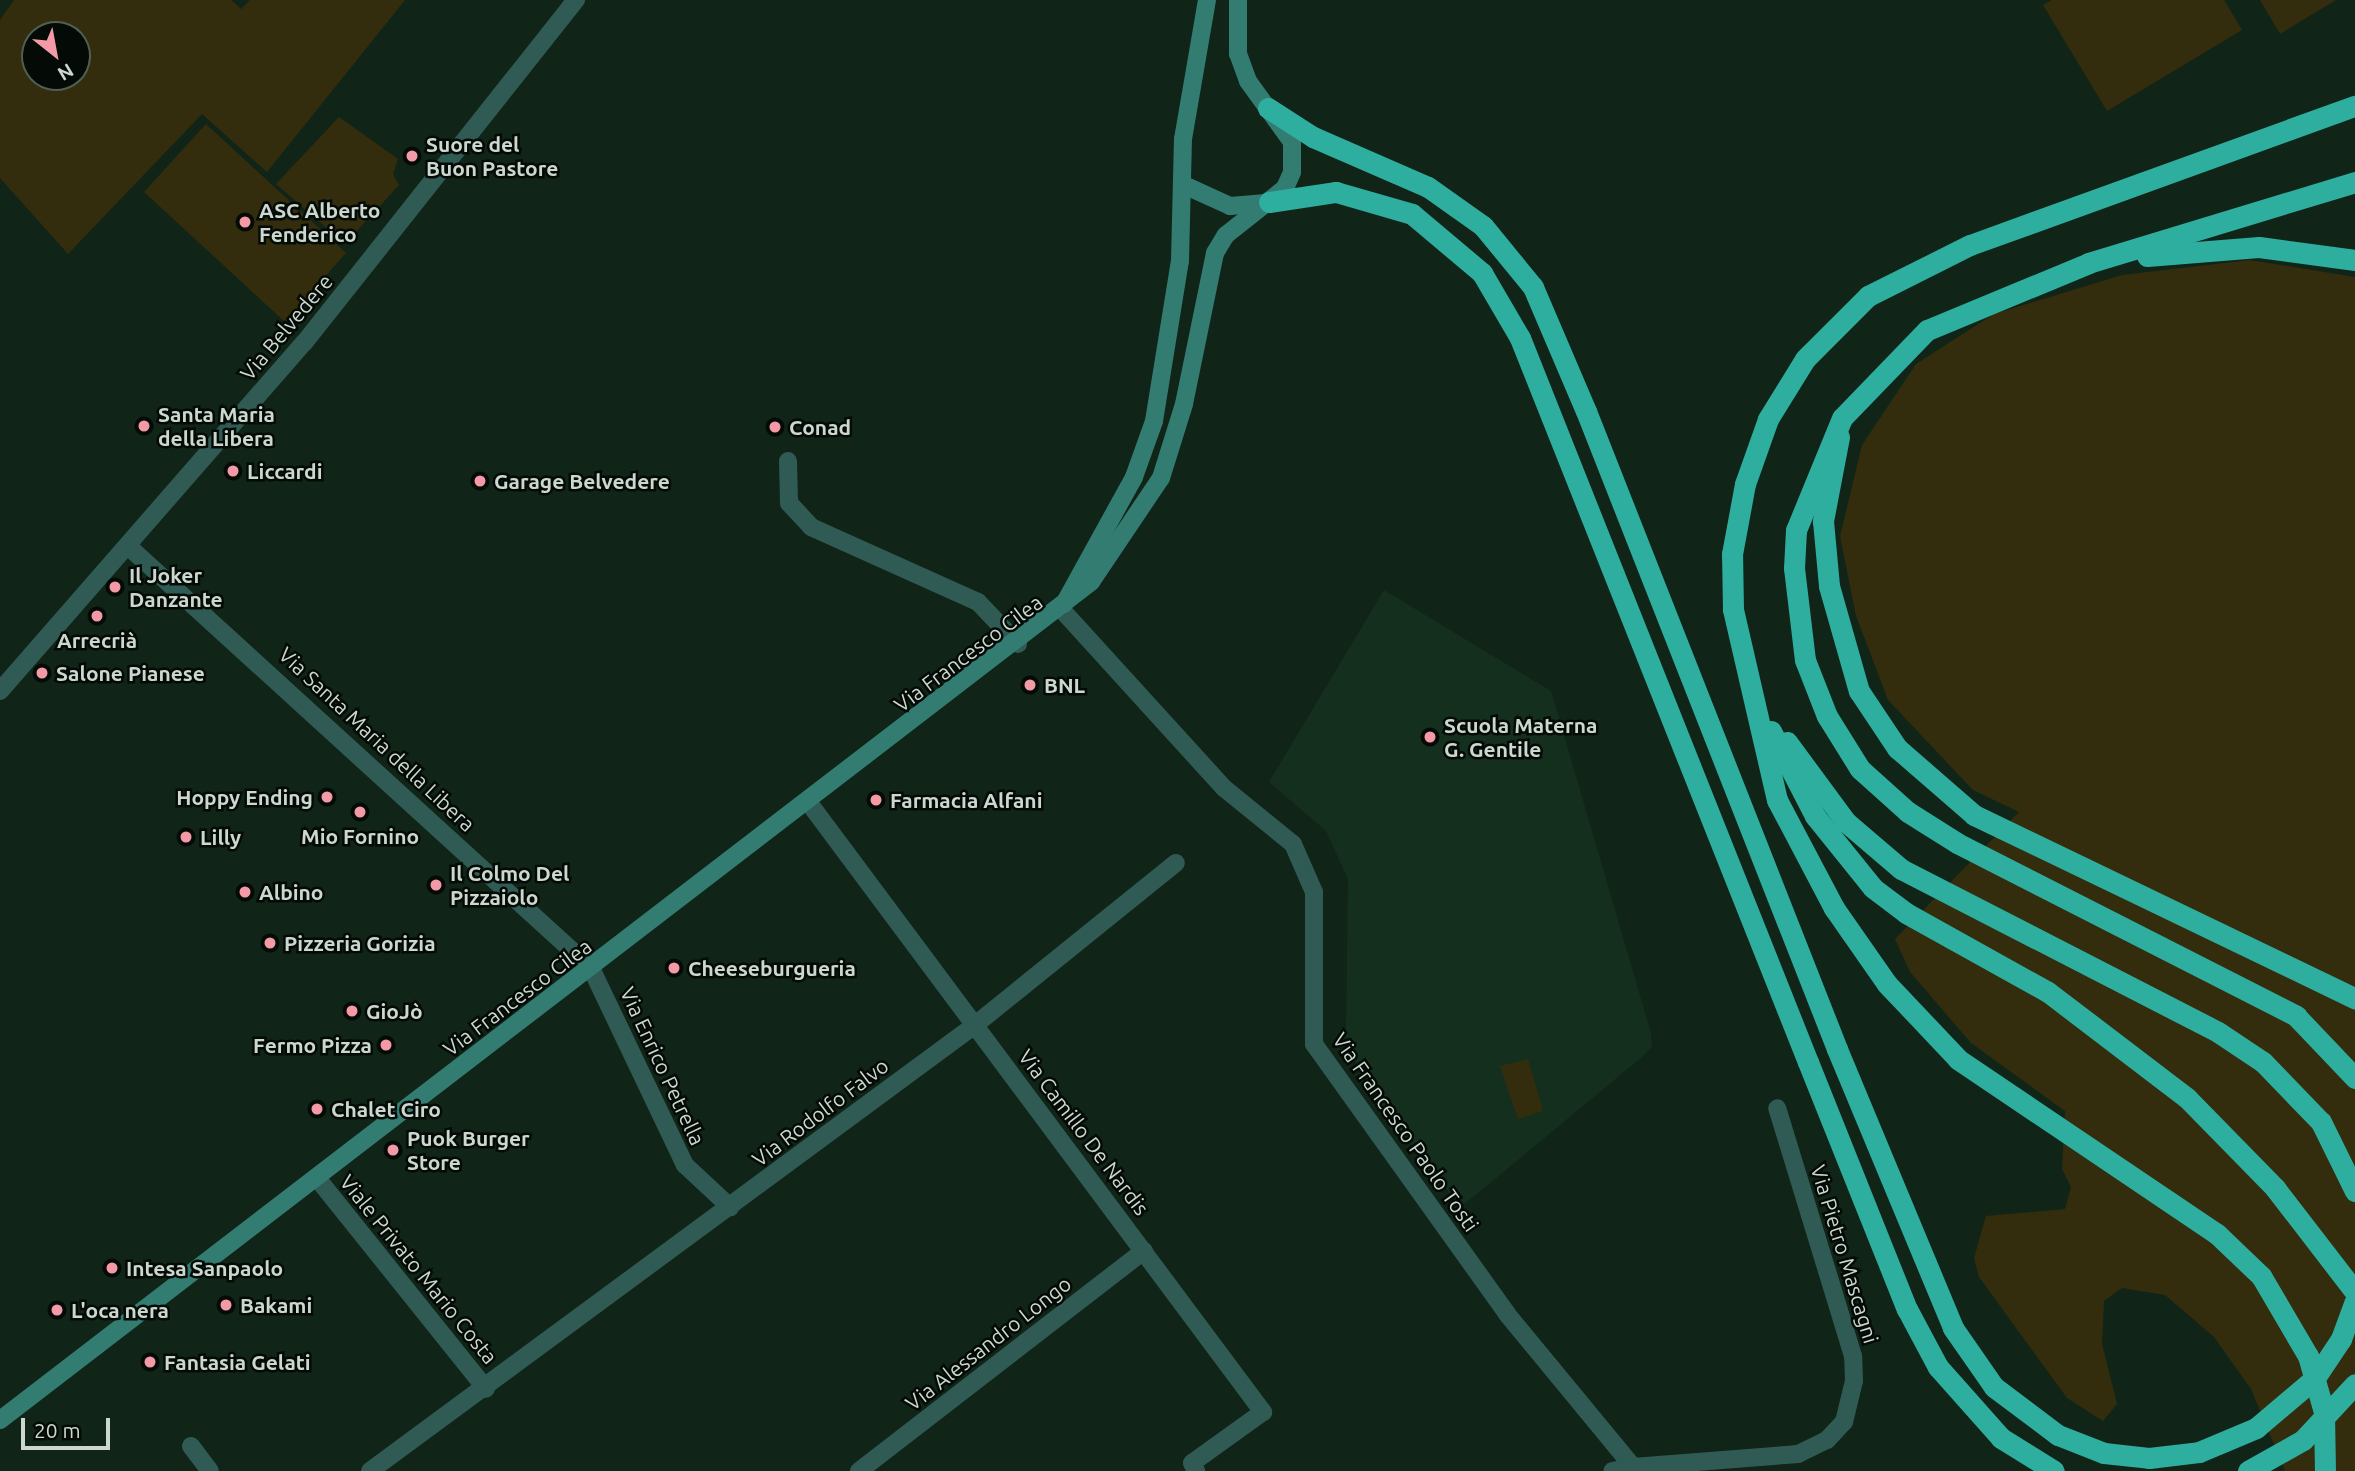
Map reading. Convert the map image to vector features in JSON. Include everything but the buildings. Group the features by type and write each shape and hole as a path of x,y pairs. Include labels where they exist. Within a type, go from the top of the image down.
{"highway":[{"path":"2325,1471 2324,1412 2308,1356 2261,1276 2217,1234 2023,1105 1924,1027 1834,908 1777,800 1733,608 1732,554 1745,484 1787,385 1849,312 1892,279 1970,245 2355,106"},
{"path":"1268,108 1353,154 1459,206 1505,248 1533,287 1942,1308 1994,1387 2058,1435 2104,1453 2173,1457 2226,1441 2278,1413 2315,1378 2341,1339 2355,1301"},
{"path":"2355,182 2089,263 1927,330 1842,418 1796,530 1795,599 1805,660 1828,716 1860,769 1908,813 1957,843 2266,998 2319,1035 2355,1078"},
{"path":"1269,202 1336,192 1385,202 1436,230 1482,273 1504,306 1907,1309 1938,1367 2001,1438 2054,1471"},
{"path":"2089,263 2259,247 2355,260"},
{"path":"1842,418 1823,521 1829,586 1846,657 1876,722 1897,748 1974,815 2355,998"},
{"path":"1750,684 1846,822 1884,857 1942,894 2218,1032 2263,1062 2321,1122 2355,1191"},
{"path":"1750,684 1815,816 1873,888 1927,925 2048,992 2187,1098 2275,1188 2355,1292"},
{"path":"2248,1471 2304,1440 2355,1384"}],"main road":[{"name":"Via Francesco Cilea","path":"1062,610 1135,477 1154,421 1170,349 1184,185 1184,127 1207,0"},
{"path":"1238,0 1238,54 1268,108"},
{"name":"Via Francesco Cilea","path":"0,1420 1062,610 1132,529 1161,478 1184,404 1207,272 1226,235 1285,188 1294,157 1289,135 1268,108"},
{"path":"1184,185 1230,206 1269,202"}],"street":[{"name":"Via Belvedere","path":"0,691 129,547 304,343 576,0"},
{"path":"788,461 789,503 811,527 978,602 1017,644"},
{"name":"Via Santa Maria della Libera","path":"129,547 592,968"},
{"name":"Via Francesco Paolo Tosti","path":"1062,610 1224,788 1293,844 1314,892 1314,1044 1499,1303 1633,1467"},
{"name":"Via Camillo De Nardis","path":"809,803 1263,1412 1192,1463 1196,1471"},
{"name":"Via Rodolfo Falvo","path":"370,1471 486,1389 975,1025 1176,863"},
{"name":"Via Enrico Petrella","path":"592,968 685,1165 730,1208"},
{"name":"Via Pietro Mascagni","path":"1612,1471 1633,1467 1755,1465 1798,1454 1827,1440 1844,1422 1854,1381 1853,1356 1777,1108"},
{"name":"Viale Privato Mario Costa","path":"317,1178 486,1389"},
{"name":"Via Alessandro Longo","path":"859,1471 1144,1251"},
{"path":"191,1446 210,1471"}],"shaded area":[{"path":"14,0 231,0 241,9 250,0 405,0 267,172 202,114 68,254 0,178 0,20"},
{"path":"2052,0 2224,0 2242,30 2107,111 2043,5"},
{"path":"2260,0 2336,0 2280,34"},
{"path":"339,117 398,159 393,174 399,185 345,244 276,184"},
{"name":"ASC Alberto Fenderico","path":"206,124 346,253 285,322 144,192"},
{"path":"2250,260 2355,277 2355,1471 2285,1471 2251,1389 2214,1337 2165,1295 2122,1288 2104,1301 2102,1344 2117,1404 2103,1421 2067,1398 1979,1277 1974,1258 1986,1216 2065,1209 2071,1187 2062,1169 2065,1111 1971,1043 1910,972 1895,939 2019,812 1973,790 1888,700 1856,616 1840,536 1862,445 1916,364 1994,314 2122,275"},
{"path":"1384,590 1551,691 1651,1033 1652,1047 1642,1057 1461,1207 1363,1084 1346,1036 1348,879 1326,831 1269,782"},
{"path":"1528,1059 1543,1111 1518,1119 1500,1066"}],"place":[{"name":"Suore del Buon Pastore","path":"412,156"},
{"name":"ASC Alberto Fenderico","path":"245,222"},
{"name":"Santa Maria della Libera","path":"144,426"},
{"name":"Conad","path":"775,427"},
{"name":"Liccardi","path":"233,471"},
{"name":"Garage Belvedere","path":"480,481"},
{"name":"Il Joker Danzante","path":"115,587"},
{"name":"Arrecrià","path":"97,616"},
{"name":"Salone Pianese","path":"42,673"},
{"name":"BNL","path":"1030,685"},
{"name":"Scuola Materna G. Gentile","path":"1430,737"},
{"name":"Hoppy Ending","path":"327,797"},
{"name":"Farmacia Alfani","path":"876,800"},
{"name":"Mio Fornino","path":"360,812"},
{"name":"Lilly","path":"186,837"},
{"name":"Il Colmo Del Pizzaiolo","path":"436,885"},
{"name":"Albino","path":"245,892"},
{"name":"Pizzeria Gorizia","path":"270,943"},
{"name":"Cheeseburgueria","path":"674,968"},
{"name":"GioJò","path":"352,1011"},
{"name":"Fermo Pizza","path":"386,1045"},
{"name":"Chalet Ciro","path":"317,1109"},
{"name":"Puok Burger Store","path":"393,1150"},
{"name":"Intesa Sanpaolo","path":"112,1268"},
{"name":"Bakami","path":"226,1305"},
{"name":"L'oca nera","path":"57,1310"},
{"name":"Fantasia Gelati","path":"150,1362"}]}
